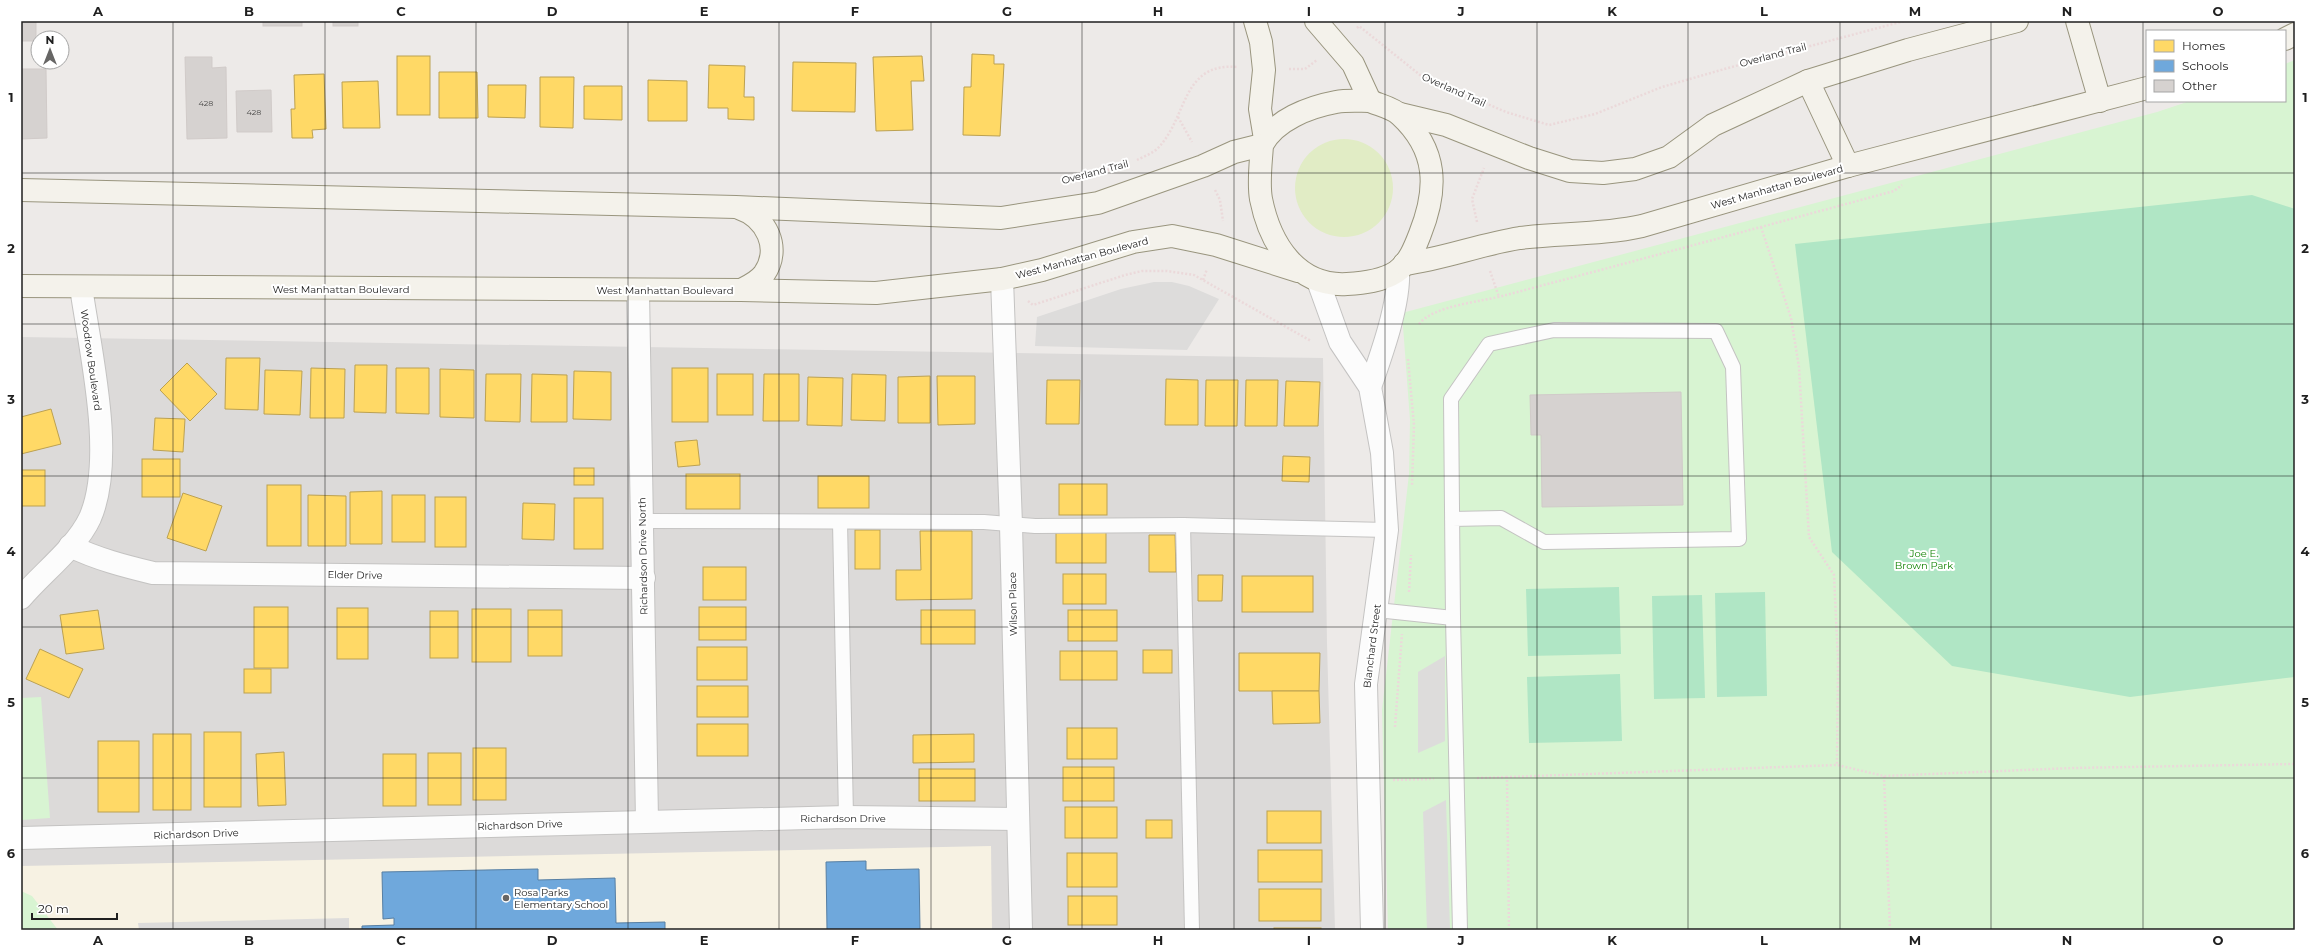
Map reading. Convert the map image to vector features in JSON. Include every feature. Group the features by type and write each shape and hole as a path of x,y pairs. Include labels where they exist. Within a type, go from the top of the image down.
{"main road":[{"path":"1255,21 1261,42 1264,70 1260,109 1264,142 1261,198 1267,222 1280,248 1298,271"},
{"path":"1316,21 1353,64 1370,101"},
{"path":"21,190 736,207 1001,218 1098,203 1203,166 1234,152 1264,142 1285,122 1308,110 1337,102 1370,101 1400,114 1446,125 1529,158 1570,171 1603,174 1635,169 1669,157 1713,125 1808,81 1908,50 2017,21"},
{"path":"2078,21 2100,101"},
{"path":"2286,38 2295,34"},
{"path":"1808,81 1848,166"},
{"name":"West Manhattan Boulevard","path":"21,286 638,291 741,290 876,293 1002,279 1042,270 1133,242 1172,236 1216,245 1298,271 1318,281 1339,285 1361,283 1384,278 1401,268 1482,246 1519,238 1621,231 1848,166 2146,88"},
{"path":"1400,114 1419,138 1432,166 1433,192 1426,219 1416,244 1409,258 1401,268"},
{"path":"736,207 750,212 761,221 769,233 772,247 770,261 764,274 753,284 741,290"}],"street":[{"path":"1370,387 1378,364 1399,285 1401,268"},
{"name":"Wilson Place","path":"1002,279 1012,525 1021,930"},
{"path":"1318,281 1340,342 1370,387"},
{"name":"Woodrow Boulevard","path":"21,598 70,546 89,519 99,488 101,462 99,406 80,287"},
{"name":"Richardson Drive North","path":"638,291 647,821"},
{"name":"Blanchard Street","path":"1370,387 1382,452 1387,530 1366,684 1372,930"},
{"name":"Elder Drive","path":"70,546 119,565 153,573 644,578"},
{"name":"Richardson Drive","path":"21,838 846,817 1018,818"}],"lane":[{"path":"1452,519 1501,518 1544,542 1739,539 1733,367 1716,331 1554,330 1489,344 1451,399 1452,519 1453,618 1460,930"},
{"path":"643,521 984,522 1012,525 1183,525 1387,530"},
{"path":"840,522 846,817"},
{"path":"1183,525 1192,930"},
{"path":"1377,610 1453,618"}],"path":[{"name":"Overland Trail","path":"1133,162 1158,149 1178,117 1190,87 1200,76 1222,66 1264,70 1305,69 1359,26 1420,75 1506,112 1549,125 1595,114 1662,87 1904,21"},
{"path":"1506,112 1472,199 1482,246 1499,297 1894,192 1902,185"},
{"path":"1178,117 1220,200 1224,218 1203,280"},
{"name":"Overland Trail","path":"1070,180 1113,169"},
{"path":"1761,227 1791,318 1799,367 1809,537 1834,576 1838,660 1838,765"},
{"path":"1033,305 1125,275 1142,271 1167,271 1187,274 1203,280 1311,340 1316,346"},
{"path":"1474,778 1838,765 1884,776 2072,768 2295,764"},
{"path":"1884,776 1890,930"},
{"path":"1507,777 1509,930"},
{"path":"1391,780 1437,778"}],"shaded area":[{"path":"1154,282 1172,282 1189,286 1219,299 1187,350 1035,346 1037,317 1121,289"},
{"path":"21,337 1323,358 1327,643 1335,930 21,930"},
{"path":"1445,656 1445,741 1418,753 1418,672"},
{"path":"1446,800 1450,930 1427,930 1423,812"},
{"name":"Rosa Parks Elementary School","path":"991,846 992,930 21,930 21,866"},
{"path":"349,918 349,930 139,930 138,923"}],"green space":[{"name":"Joe E. Brown Park","path":"2295,60 2295,930 1388,930 1382,710 1409,474 1410,420 1402,313 2157,112 2187,102 2286,102 2286,64"},
{"path":"1344,139 1363,143 1378,154 1389,169 1393,188 1389,207 1378,222 1363,233 1344,237 1325,233 1310,222 1299,207 1295,188 1299,169 1310,154 1325,143"},
{"path":"2252,195 2295,209 2295,677 2130,697 1952,666 1832,552 1795,244"},
{"path":"1619,587 1621,654 1528,656 1526,589"},
{"path":"1765,592 1767,696 1717,697 1715,593"},
{"path":"1702,595 1705,698 1654,699 1652,596"},
{"path":"1620,674 1622,741 1529,743 1527,677"},
{"path":"41,697 50,818 21,820 21,698"},
{"path":"21,891 32,896 58,930 21,930"}],"building: Homes":[{"path":"972,54 994,55 994,64 1004,64 1000,136 963,135 964,87 971,87"},
{"path":"397,56 430,56 430,115 397,115"},
{"path":"922,56 924,81 911,81 913,130 876,131 873,57"},
{"path":"793,62 856,63 855,112 792,111"},
{"path":"709,65 745,66 744,97 754,97 754,120 728,119 728,108 708,108"},
{"path":"439,72 477,72 478,118 439,118"},
{"path":"324,74 326,129 312,130 313,138 292,138 291,109 295,109 294,75"},
{"path":"540,77 574,77 573,128 540,127"},
{"path":"648,80 687,81 687,121 648,121"},
{"path":"378,81 380,128 343,128 342,82"},
{"path":"488,85 526,85 525,118 488,117"},
{"path":"584,86 622,86 622,120 584,119"},
{"path":"226,358 260,358 258,410 225,409"},
{"path":"187,363 217,394 190,421 160,390"},
{"path":"355,365 387,365 386,413 354,412"},
{"path":"311,368 345,369 344,418 310,418"},
{"path":"396,368 429,368 429,414 396,413"},
{"path":"672,368 708,368 708,422 672,422"},
{"path":"440,369 474,370 474,418 440,417"},
{"path":"265,370 302,371 300,415 264,414"},
{"path":"574,371 611,372 611,420 573,419"},
{"path":"486,374 521,374 520,422 485,421"},
{"path":"532,374 567,375 567,422 531,422"},
{"path":"717,374 753,374 753,415 717,415"},
{"path":"764,374 799,374 799,421 763,421"},
{"path":"852,374 886,375 885,421 851,420"},
{"path":"930,376 930,423 898,423 898,377"},
{"path":"937,376 975,376 975,424 938,425"},
{"path":"808,377 843,378 842,426 807,425"},
{"path":"1166,379 1198,380 1198,425 1165,425"},
{"path":"1047,380 1080,380 1079,424 1046,424"},
{"path":"1206,380 1238,380 1237,426 1205,426"},
{"path":"1246,380 1278,380 1277,426 1245,426"},
{"path":"1286,381 1320,382 1318,426 1284,426"},
{"path":"51,409 61,444 21,454 21,417"},
{"path":"155,418 185,419 183,452 153,450"},
{"path":"697,440 700,465 678,467 675,442"},
{"path":"1283,456 1310,457 1309,482 1282,481"},
{"path":"142,459 180,459 180,497 142,497"},
{"path":"574,468 594,468 594,485 574,485"},
{"path":"21,470 45,470 45,506 21,506"},
{"path":"686,474 740,474 740,509 686,509"},
{"path":"818,476 869,476 869,508 818,508"},
{"path":"1059,484 1107,484 1107,515 1059,515"},
{"path":"267,485 301,485 301,546 267,546"},
{"path":"382,491 382,544 350,544 350,492"},
{"path":"183,493 222,506 206,551 167,538"},
{"path":"308,495 346,496 346,546 308,546"},
{"path":"392,495 425,495 425,542 392,542"},
{"path":"435,497 466,497 466,547 435,547"},
{"path":"574,498 603,498 603,549 574,549"},
{"path":"523,503 555,504 554,540 522,539"},
{"path":"855,530 880,530 880,569 855,569"},
{"path":"920,531 972,531 972,599 896,600 896,570 921,570"},
{"path":"1056,531 1106,531 1106,563 1056,563"},
{"path":"1149,535 1175,535 1176,572 1149,572"},
{"path":"703,567 746,567 746,600 703,600"},
{"path":"1063,574 1106,574 1106,604 1063,604"},
{"path":"1198,575 1223,575 1222,601 1198,601"},
{"path":"1242,576 1313,576 1313,612 1242,612"},
{"path":"254,607 288,607 288,668 254,668"},
{"path":"699,607 746,607 746,640 699,640"},
{"path":"337,608 368,608 368,659 337,659"},
{"path":"472,609 511,609 511,662 472,662"},
{"path":"98,610 104,649 66,654 60,615"},
{"path":"528,610 562,610 562,656 528,656"},
{"path":"921,610 975,610 975,644 921,644"},
{"path":"1068,610 1117,610 1117,641 1068,641"},
{"path":"430,611 458,611 458,658 430,658"},
{"path":"697,647 747,647 747,680 697,680"},
{"path":"40,649 83,669 69,698 26,679"},
{"path":"1143,650 1172,650 1172,673 1143,673"},
{"path":"1060,651 1117,651 1117,680 1060,680"},
{"path":"1239,653 1320,653 1319,691 1239,691"},
{"path":"244,669 271,669 271,693 244,693"},
{"path":"697,686 748,686 748,717 697,717"},
{"path":"1272,691 1319,691 1320,723 1273,724"},
{"path":"697,724 748,724 748,756 697,756"},
{"path":"1067,728 1117,728 1117,759 1067,759"},
{"path":"204,732 241,732 241,807 204,807"},
{"path":"153,734 191,734 191,810 153,810"},
{"path":"974,734 974,762 913,763 913,735"},
{"path":"98,741 139,741 139,812 98,812"},
{"path":"473,748 506,748 506,800 473,800"},
{"path":"284,752 286,805 258,806 256,754"},
{"path":"428,753 461,753 461,805 428,805"},
{"path":"383,754 416,754 416,806 383,806"},
{"path":"1063,767 1114,767 1114,801 1063,801"},
{"path":"919,769 975,769 975,801 919,801"},
{"path":"1065,807 1117,807 1117,838 1065,838"},
{"path":"1267,811 1321,811 1321,843 1267,843"},
{"path":"1146,820 1172,820 1172,838 1146,838"},
{"path":"1258,850 1322,850 1322,882 1258,882"},
{"path":"1067,853 1117,853 1117,887 1067,887"},
{"path":"1259,889 1321,889 1321,921 1259,921"},
{"path":"1068,896 1117,896 1117,925 1068,925"},
{"path":"1274,928 1321,928 1321,930 1274,930"}],"building: Schools":[{"path":"866,861 866,870 919,869 920,930 827,930 826,862"},
{"path":"538,869 538,880 615,878 616,923 665,922 665,930 362,930 362,926 394,925 394,918 383,919 382,872"}],"building: Other":[{"path":"21,21 36,21 36,30 30,30 30,41 21,41"},
{"path":"263,21 302,21 302,26 263,26"},
{"path":"333,21 358,21 358,26 333,26"},
{"path":"185,57 212,57 212,68 226,67 227,138 187,139"},
{"path":"21,69 46,70 47,138 21,139"},
{"path":"271,90 272,132 237,132 236,91"},
{"path":"1681,392 1683,505 1542,507 1541,435 1531,435 1530,395"}],"place":[{"name":"Rosa Parks Elementary School","path":"506,898"}]}
